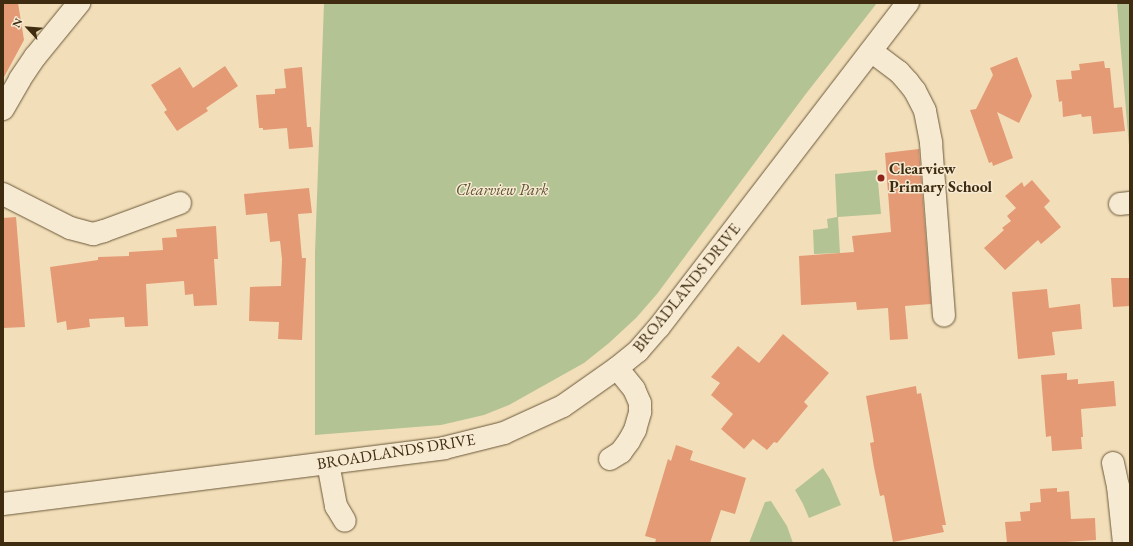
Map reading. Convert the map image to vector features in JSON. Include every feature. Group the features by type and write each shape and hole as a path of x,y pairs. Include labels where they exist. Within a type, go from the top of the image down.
{"street":[{"path":"3,109 34,57 79,3"},
{"name":"BROADLANDS DRIVE","path":"3,504 444,448 504,433 563,406 617,368 638,351 659,327 908,3"},
{"path":"872,51 895,69 908,82 915,91 925,111 931,143 944,316"},
{"path":"3,194 70,228 93,234 180,203"},
{"path":"610,460 621,452 636,430 640,412 640,403 634,389 617,368"},
{"path":"328,463 336,506 345,521"},
{"path":"1113,463 1118,486 1124,543"}],"green space":[{"name":"Clearview Park","path":"324,3 877,3 805,95 657,294 636,318 609,343 584,363 509,405 484,415 441,425 315,435 315,252"},
{"path":"1117,3 1130,3 1130,157 1120,40"},
{"path":"877,170 881,214 838,217 840,253 814,254 813,230 828,228 827,219 837,217 835,174"},
{"path":"823,468 830,479 841,505 809,518 795,490"},
{"path":"771,501 787,526 793,543 749,543 765,502"}],"building":[{"path":"3,3 18,3 24,40 3,79"},
{"path":"1017,57 1032,96 1019,123 997,112 1013,158 993,166 992,162 989,163 970,110 976,109 993,75 990,68"},
{"path":"1104,61 1105,68 1110,68 1114,108 1122,107 1125,131 1093,134 1091,116 1082,117 1081,114 1063,117 1062,101 1059,102 1056,80 1072,79 1071,71 1080,70 1079,64"},
{"path":"225,66 238,86 206,108 208,111 177,131 164,112 167,110 151,85 180,67 193,88"},
{"path":"302,67 307,127 311,127 313,147 289,149 287,128 263,130 263,128 259,128 256,95 275,94 275,89 286,88 284,69"},
{"path":"919,149 931,304 905,306 908,339 890,340 888,308 857,310 856,302 801,305 799,256 854,252 852,236 891,232 885,153"},
{"path":"1032,180 1050,201 1044,207 1061,227 1041,244 1038,240 1005,270 984,248 1004,230 1002,228 1011,221 1007,216 1016,208 1005,196 1022,182 1024,187"},
{"path":"309,188 312,213 298,214 302,258 306,258 302,340 278,339 279,322 249,321 250,287 281,286 282,259 280,241 270,242 267,213 246,215 244,194"},
{"path":"16,217 25,327 3,328 3,218"},
{"path":"216,226 218,259 214,259 217,305 194,306 193,294 185,295 184,281 146,284 148,326 125,327 124,317 89,319 90,327 67,330 66,321 57,323 50,267 98,260 98,257 129,256 129,252 163,250 162,238 177,237 176,229"},
{"path":"1111,278 1130,278 1130,306 1113,307"},
{"path":"1047,289 1049,308 1080,304 1082,329 1052,332 1055,355 1018,359 1012,292"},
{"path":"783,334 829,373 804,402 808,406 777,443 774,442 767,450 753,439 744,449 721,429 733,414 711,395 720,383 711,377 738,346 759,363"},
{"path":"1067,373 1067,380 1078,379 1078,384 1114,381 1116,406 1081,409 1083,437 1081,437 1082,449 1052,451 1051,436 1046,437 1041,375"},
{"path":"916,386 917,394 921,393 946,525 942,525 944,532 893,542 884,495 880,496 874,467 870,443 874,442 866,396"},
{"path":"676,445 693,451 690,460 746,478 735,514 721,510 710,543 655,543 656,539 645,536 668,459 671,461"},
{"path":"1057,488 1057,492 1069,491 1071,519 1095,518 1096,540 1051,543 1007,543 1005,522 1021,521 1020,512 1030,511 1030,503 1041,502 1040,489"}],"place":[{"name":"Clearview Primary School","path":"881,178"}]}
